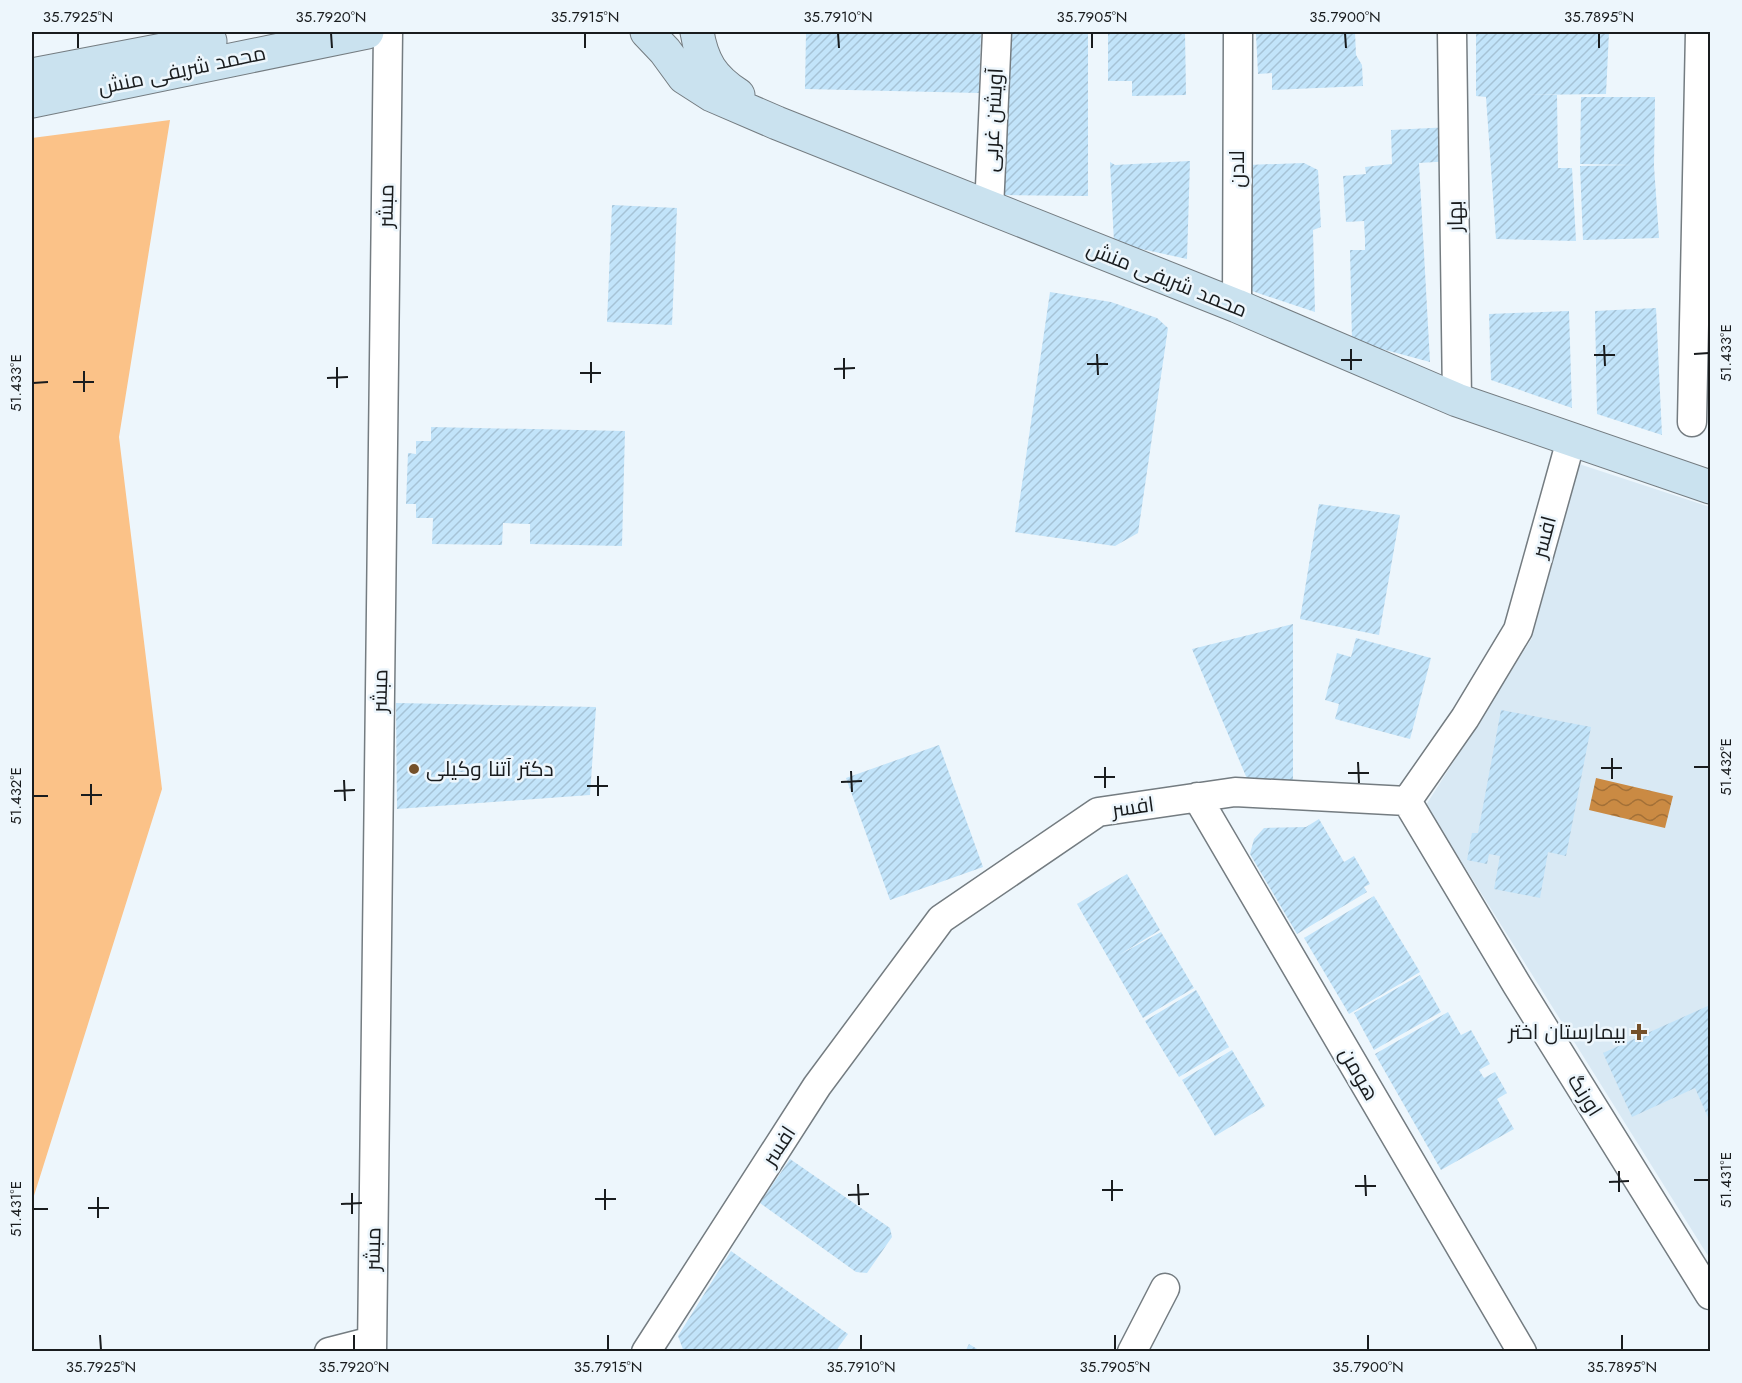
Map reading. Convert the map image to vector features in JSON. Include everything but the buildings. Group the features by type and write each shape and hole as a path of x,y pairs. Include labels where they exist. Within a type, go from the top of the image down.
{"street":[{"name":"محمد شریفی منش","path":"32,75 262,32"},
{"name":"محمد شریفی منش","path":"32,101 367,32"},
{"name":"مبشر","path":"372,1346 388,32"},
{"name":"محمد شریفی منش","path":"647,32 665,51 684,77 712,95 777,123 1237,306 1457,400 1710,487"},
{"path":"697,32 700,53 713,74 726,87 777,123"},
{"name":"آویشن غربی","path":"989,209 997,32"},
{"name":"لادن","path":"1237,306 1238,32"},
{"name":"بهار","path":"1452,32 1457,400"},
{"path":"1692,422 1700,32"},
{"name":"افسر","path":"646,1352 817,1086 941,919 1098,812 1235,792 1407,801 1465,718 1518,630 1570,440"},
{"name":"هومن","path":"1197,797 1522,1352"},
{"name":"اورنگ","path":"1407,801 1517,985 1710,1295"},
{"path":"1132,1352 1165,1288"},
{"path":"329,1352 372,1346"}],"shaded area":[{"path":"170,120 119,437 162,789 32,1202 32,138"},
{"name":"بیمارستان اختر","path":"1579,464 1710,507 1710,1259 1426,805 1532,638"}],"water":[{"path":"1596,778 1673,796 1665,828 1589,810"}],"place":[{"name":"دکتر آتنا وکیلی","path":"414,769"},
{"name":"بیمارستان اختر","path":"1639,1032"}]}
